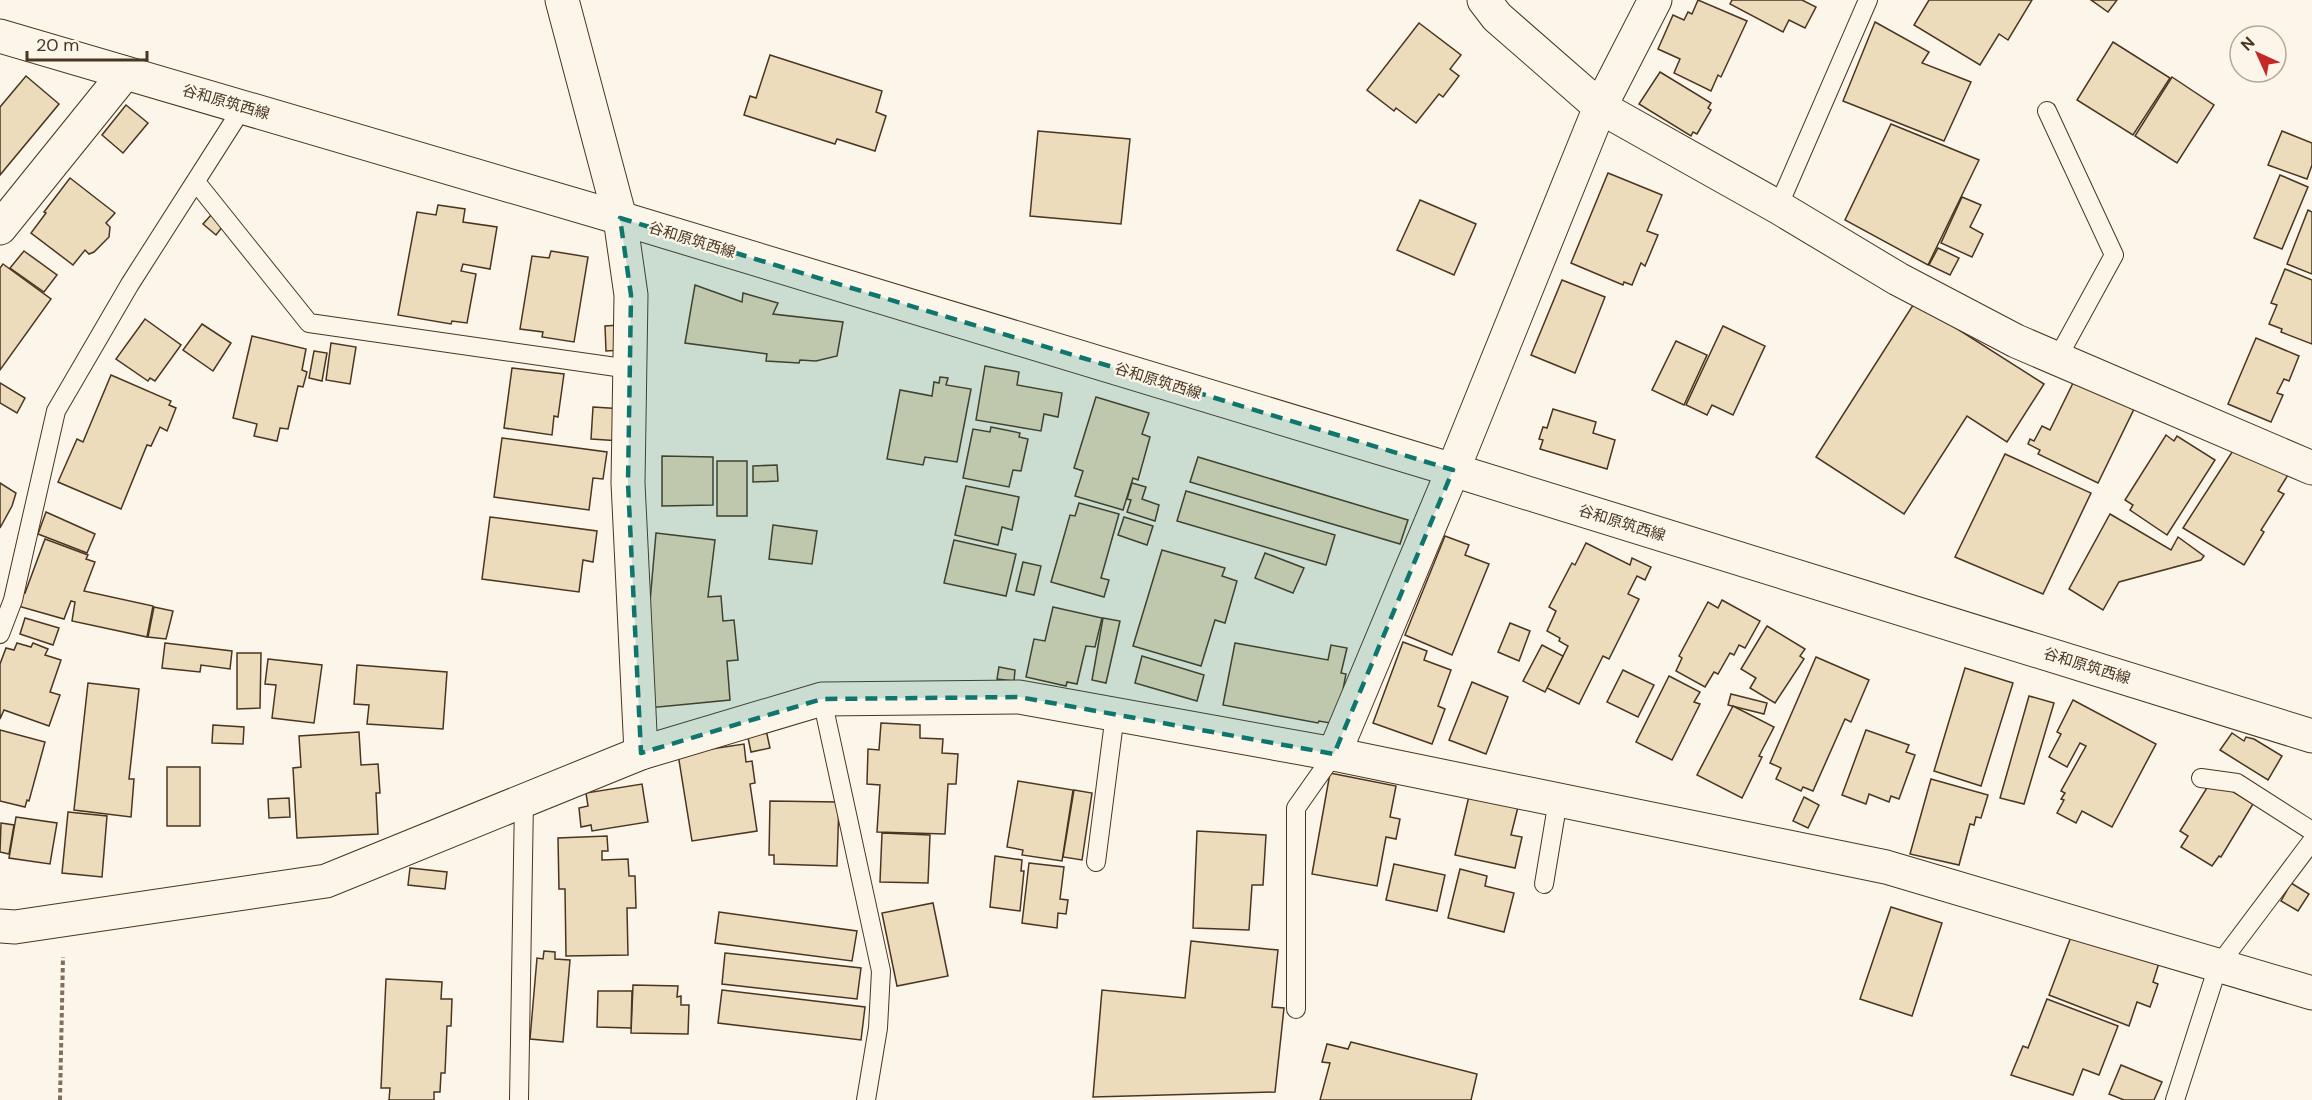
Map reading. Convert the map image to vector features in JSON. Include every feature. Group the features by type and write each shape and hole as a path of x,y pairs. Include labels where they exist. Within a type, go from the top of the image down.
{"street":[{"path":"562,0 620,218 631,295 628,483 641,753"},
{"path":"1484,0 1497,17 1600,107 1779,207 1898,279 2016,341 2312,468"},
{"path":"1334,754 1453,470 1600,107 1655,0"},
{"name":"谷和原筑西線","path":"0,36 620,218 1453,470 2312,736"},
{"path":"0,228 125,73"},
{"path":"0,926 15,927 326,881 641,753 822,699 1019,697 1334,754 1886,867 2312,993"}],"lane":[{"path":"1779,207 1868,0"},
{"path":"0,634 13,600 56,411 130,284 243,107"},
{"path":"2047,111 2114,255 2057,359"},
{"path":"196,182 309,322 630,369"},
{"path":"822,699 880,971 878,1028 866,1100"},
{"path":"1096,862 1115,714"},
{"path":"1296,1009 1296,808 1334,754"},
{"path":"2201,778 2237,783 2312,831"},
{"path":"519,1100 524,800"},
{"path":"1544,884 1558,800"},
{"path":"2175,1100 2218,966 2312,841"}],"path":[{"path":"60,1100 64,920"}],"highlighted area":[{"path":"620,218 1453,470 1334,754 1019,697 822,699 641,753 628,483 631,295"}],"building":[{"path":"1698,0 1747,21 1721,77 1718,75 1711,91 1674,73 1680,59 1658,49 1673,15 1684,20 1688,12 1692,14"},
{"path":"1732,0 1802,0 1816,7 1805,28 1789,20 1783,32 1730,4"},
{"path":"1929,0 2032,0 2008,40 1999,34 1980,65 1914,25"},
{"path":"2091,0 2117,0 2108,12"},
{"path":"1875,22 1929,52 1922,63 1971,82 1944,141 1843,101"},
{"path":"1419,23 1461,55 1450,69 1459,76 1443,97 1439,94 1416,123 1396,108 1394,111 1367,90"},
{"path":"2113,42 2170,78 2133,135 2077,100"},
{"path":"770,55 882,91 876,112 886,116 875,151 837,139 835,144 744,115 750,96 756,98"},
{"path":"1660,72 1711,103 1708,108 1711,110 1697,134 1693,132 1691,136 1639,104"},
{"path":"26,76 59,104 0,175 0,107"},
{"path":"2172,77 2214,105 2177,163 2135,136"},
{"path":"126,105 148,123 123,153 102,135"},
{"path":"1891,124 1979,160 1928,265 1845,220"},
{"path":"1038,131 1130,139 1121,224 1030,216"},
{"path":"2282,131 2312,143 2312,165 2307,179 2268,165"},
{"path":"1608,173 1662,195 1647,231 1658,235 1645,266 1641,263 1632,285 1624,282 1623,285 1571,263"},
{"path":"2280,175 2308,187 2282,249 2254,238"},
{"path":"70,178 115,213 106,223 110,227 109,237 94,252 89,254 85,250 73,265 31,233"},
{"path":"1962,197 1981,205 1970,227 1983,234 1972,257 1941,243"},
{"path":"1420,200 1476,224 1454,275 1397,250"},
{"path":"438,205 465,209 463,222 497,227 490,269 463,264 461,271 476,274 467,323 452,321 451,324 398,315 417,212 436,215"},
{"path":"2308,210 2312,212 2312,274 2287,264"},
{"path":"211,215 223,226 216,235 203,224"},
{"path":"1938,248 1959,258 1950,275 1929,265"},
{"path":"24,251 57,275 44,292 10,268"},
{"path":"551,251 588,257 574,342 542,337 543,332 520,329 532,256 549,258"},
{"path":"3,264 51,299 0,370 0,268"},
{"path":"2285,269 2312,280 2312,344 2281,332 2282,329 2269,324 2277,305 2271,303"},
{"path":"1562,280 1605,297 1575,373 1531,355"},
{"path":"695,285 742,302 743,293 778,303 773,314 843,322 837,356 816,361 800,360 799,363 766,361 767,354 685,343"},
{"path":"1915,302 2044,384 2007,442 1967,416 1904,514 1816,457"},
{"path":"145,319 181,345 155,381 150,378 148,381 116,359"},
{"path":"202,324 231,343 213,371 183,350"},
{"path":"620,325 622,350 606,351 605,326"},
{"path":"1723,326 1765,346 1733,415 1712,405 1707,415 1686,405"},
{"path":"252,336 306,349 302,370 307,372 303,387 298,386 288,429 280,428 277,441 254,436 257,424 233,418"},
{"path":"2256,338 2299,356 2289,381 2284,379 2277,393 2283,395 2271,422 2228,404"},
{"path":"1676,341 1707,355 1684,405 1652,390"},
{"path":"331,343 356,347 350,384 326,380"},
{"path":"314,351 327,353 322,381 309,378"},
{"path":"985,366 1019,372 1017,385 1062,393 1058,417 1044,414 1041,431 976,420"},
{"path":"512,368 564,374 558,417 554,416 552,435 504,428"},
{"path":"111,375 171,401 169,405 176,408 167,431 160,427 151,446 147,445 121,509 58,482 77,439 83,442"},
{"path":"940,377 948,378 946,385 971,389 957,462 925,457 923,465 887,459 900,390 932,396 934,382 939,383"},
{"path":"2076,377 2136,405 2098,483 2038,454 2040,450 2028,444 2030,439 2034,441 2042,426 2050,430"},
{"path":"0,383 25,398 17,413 0,403"},
{"path":"1096,397 1149,413 1142,434 1150,437 1138,480 1133,478 1123,510 1075,496 1083,471 1074,468"},
{"path":"593,407 624,409 621,441 591,439"},
{"path":"1553,409 1596,422 1593,433 1615,440 1607,469 1540,449 1543,440 1539,439 1543,427 1547,428"},
{"path":"991,427 1020,433 1019,437 1028,439 1021,471 1013,470 1009,487 963,478 973,429 990,432"},
{"path":"2166,435 2174,441 2177,436 2215,460 2167,535 2130,510 2133,505 2125,500"},
{"path":"502,438 607,452 603,479 593,478 589,510 494,497"},
{"path":"2236,446 2288,475 2278,491 2284,494 2261,530 2264,532 2244,565 2183,528"},
{"path":"2005,454 2091,493 2043,594 1955,557"},
{"path":"662,456 713,457 713,505 662,506"},
{"path":"1198,457 1408,520 1400,544 1190,482"},
{"path":"717,461 747,461 747,516 717,516"},
{"path":"777,465 778,481 753,482 753,466"},
{"path":"0,483 16,493 0,528"},
{"path":"1132,483 1146,487 1142,499 1159,505 1155,521 1127,512 1131,500 1127,499"},
{"path":"966,486 1019,497 1012,530 1002,527 998,545 955,535"},
{"path":"1186,491 1335,535 1326,565 1177,521"},
{"path":"1079,503 1119,514 1101,578 1109,580 1104,597 1051,582 1070,515 1075,516"},
{"path":"46,512 95,534 87,553 38,534"},
{"path":"2110,514 2171,550 2178,537 2204,556 2201,560 2119,582 2103,610 2069,589"},
{"path":"490,517 597,531 593,562 583,560 579,592 482,579"},
{"path":"1124,517 1153,526 1147,545 1118,535"},
{"path":"773,525 817,531 812,564 769,559"},
{"path":"656,533 715,540 708,597 721,596 723,621 734,620 738,660 727,661 730,700 648,708 650,602"},
{"path":"1445,536 1469,545 1465,555 1489,564 1452,655 1405,635"},
{"path":"45,539 88,555 86,559 95,562 84,591 153,606 147,637 72,621 75,602 71,601 64,619 18,606 21,592 25,593"},
{"path":"954,540 1016,554 1006,596 944,583"},
{"path":"1586,543 1630,565 1632,558 1651,567 1645,580 1637,576 1628,594 1639,599 1609,659 1603,656 1579,704 1547,688 1568,646 1559,641 1560,638 1547,631 1556,611 1549,607 1572,563 1575,565"},
{"path":"1162,550 1225,568 1222,576 1237,581 1225,623 1215,620 1201,666 1133,646"},
{"path":"1265,553 1304,568 1293,593 1255,578"},
{"path":"1023,562 1041,566 1034,595 1016,591"},
{"path":"1722,600 1760,621 1745,648 1739,645 1734,655 1730,653 1718,674 1714,672 1705,687 1676,671 1682,658 1679,656 1708,602 1718,608"},
{"path":"154,607 173,611 166,639 148,637"},
{"path":"1053,607 1102,618 1095,647 1086,646 1077,684 1067,682 1066,686 1026,677 1034,639 1045,641"},
{"path":"25,618 59,628 53,645 20,634"},
{"path":"1103,618 1120,621 1106,683 1092,680"},
{"path":"1510,623 1530,631 1519,661 1498,652"},
{"path":"1767,626 1805,649 1800,656 1804,659 1775,703 1750,688 1756,678 1741,669"},
{"path":"1403,642 1427,651 1424,660 1451,670 1438,706 1445,709 1432,744 1373,723"},
{"path":"17,643 31,647 33,643 48,649 45,655 61,660 50,692 60,695 49,726 4,710 0,719 0,664 6,648 14,650"},
{"path":"165,643 232,651 230,669 201,665 200,672 162,668"},
{"path":"1235,643 1328,660 1331,645 1347,648 1341,673 1346,674 1340,705 1330,723 1319,721 1318,723 1223,705"},
{"path":"1542,645 1563,656 1545,692 1523,681"},
{"path":"237,653 261,653 260,708 237,709"},
{"path":"1142,656 1204,675 1197,701 1135,683"},
{"path":"1816,657 1869,680 1851,722 1845,719 1813,791 1803,787 1801,791 1776,779 1781,768 1770,763"},
{"path":"268,659 322,665 314,723 272,718 276,685 265,684"},
{"path":"357,665 447,672 443,729 367,724 369,705 354,704"},
{"path":"999,667 1015,670 1014,681 997,679"},
{"path":"1965,668 2013,683 1981,786 1934,771"},
{"path":"1623,670 1654,685 1638,717 1607,702"},
{"path":"1669,676 1700,692 1694,702 1700,704 1672,760 1636,742"},
{"path":"1472,682 1508,697 1486,754 1449,740"},
{"path":"88,683 139,689 129,779 134,779 131,817 74,810"},
{"path":"1731,694 1767,703 1764,714 1728,705"},
{"path":"2029,696 2054,703 2024,804 2000,798"},
{"path":"2073,700 2156,744 2112,827 2082,811 2076,823 2057,813 2064,800 2061,799 2065,793 2061,791 2086,746 2080,743 2067,767 2049,757 2061,734 2057,732"},
{"path":"1733,706 1774,727 1742,798 1697,775"},
{"path":"881,723 920,725 920,738 943,739 942,753 958,754 956,784 948,784 945,834 877,832 880,785 867,784 868,749 879,750"},
{"path":"213,725 244,727 243,744 212,743"},
{"path":"0,730 45,742 29,801 27,800 25,807 0,801"},
{"path":"766,730 770,748 751,752 747,733"},
{"path":"1866,730 1909,745 1906,752 1915,755 1899,799 1891,796 1889,802 1869,794 1866,804 1842,795"},
{"path":"359,732 361,765 378,764 380,793 376,793 378,834 297,838 293,768 301,767 299,736"},
{"path":"2232,733 2244,741 2246,737 2254,739 2282,756 2268,780 2220,750"},
{"path":"744,744 746,762 752,761 755,783 750,784 757,831 692,841 678,754"},
{"path":"167,767 200,767 200,826 167,826"},
{"path":"1330,773 1396,786 1390,817 1400,819 1396,839 1386,837 1377,886 1312,874"},
{"path":"1931,779 1988,795 1981,818 1976,817 1974,825 1970,824 1959,865 1910,854"},
{"path":"1018,781 1073,790 1062,861 1022,855 1023,850 1007,847"},
{"path":"2210,783 2219,783 2253,804 2221,857 2219,856 2212,866 2181,847 2188,836 2180,831"},
{"path":"642,784 648,822 592,831 591,825 581,827 579,808 588,806 586,793"},
{"path":"1074,790 1092,793 1082,860 1063,857"},
{"path":"1470,792 1519,803 1511,835 1522,837 1515,868 1455,855"},
{"path":"1804,797 1819,805 1808,828 1793,821"},
{"path":"289,798 290,817 269,818 268,799"},
{"path":"770,801 839,802 837,866 774,864 774,855 769,855"},
{"path":"68,812 107,816 102,877 62,873"},
{"path":"16,817 57,823 50,864 9,858"},
{"path":"1,823 14,825 9,854 0,852"},
{"path":"1197,831 1266,835 1263,885 1252,885 1249,930 1193,928"},
{"path":"882,833 930,835 928,883 880,882"},
{"path":"607,836 608,851 602,851 602,860 628,859 629,876 635,876 636,908 627,908 628,955 566,956 565,889 559,889 558,838"},
{"path":"995,856 1022,860 1021,871 1024,871 1020,911 990,907"},
{"path":"1029,863 1064,867 1060,899 1068,900 1066,914 1058,913 1057,928 1022,923"},
{"path":"1394,864 1445,875 1437,911 1386,900"},
{"path":"410,868 447,872 445,889 408,885"},
{"path":"1460,869 1487,876 1485,886 1514,893 1504,932 1448,918"},
{"path":"2291,883 2309,894 2298,911 2281,901"},
{"path":"933,903 948,976 897,986 882,913"},
{"path":"1891,907 1942,923 1912,1016 1860,999"},
{"path":"719,912 857,931 852,961 715,943"},
{"path":"2071,937 2159,963 2153,982 2158,984 2150,1007 2137,1002 2129,1026 2049,995"},
{"path":"1191,941 1278,950 1272,1007 1284,1008 1275,1092 1093,1097 1102,990 1185,998"},
{"path":"544,951 555,952 555,959 570,960 563,1042 530,1039 537,958 543,959"},
{"path":"725,953 861,968 857,999 722,984"},
{"path":"386,979 442,982 441,999 452,999 451,1026 447,1026 445,1073 441,1073 440,1092 434,1092 434,1100 389,1100 390,1088 381,1088"},
{"path":"633,985 678,986 677,997 681,996 681,1005 689,1005 688,1034 631,1033"},
{"path":"722,990 865,1007 861,1040 718,1023"},
{"path":"598,991 632,991 631,1028 597,1027"},
{"path":"2047,999 2118,1026 2099,1075 2083,1069 2073,1095 2011,1075 2023,1046 2028,1048"},
{"path":"1351,1042 1477,1074 1471,1100 1320,1100 1330,1063 1322,1062 1327,1044 1348,1049"},
{"path":"2121,1065 2162,1082 2154,1100 2124,1100 2109,1094"}]}
